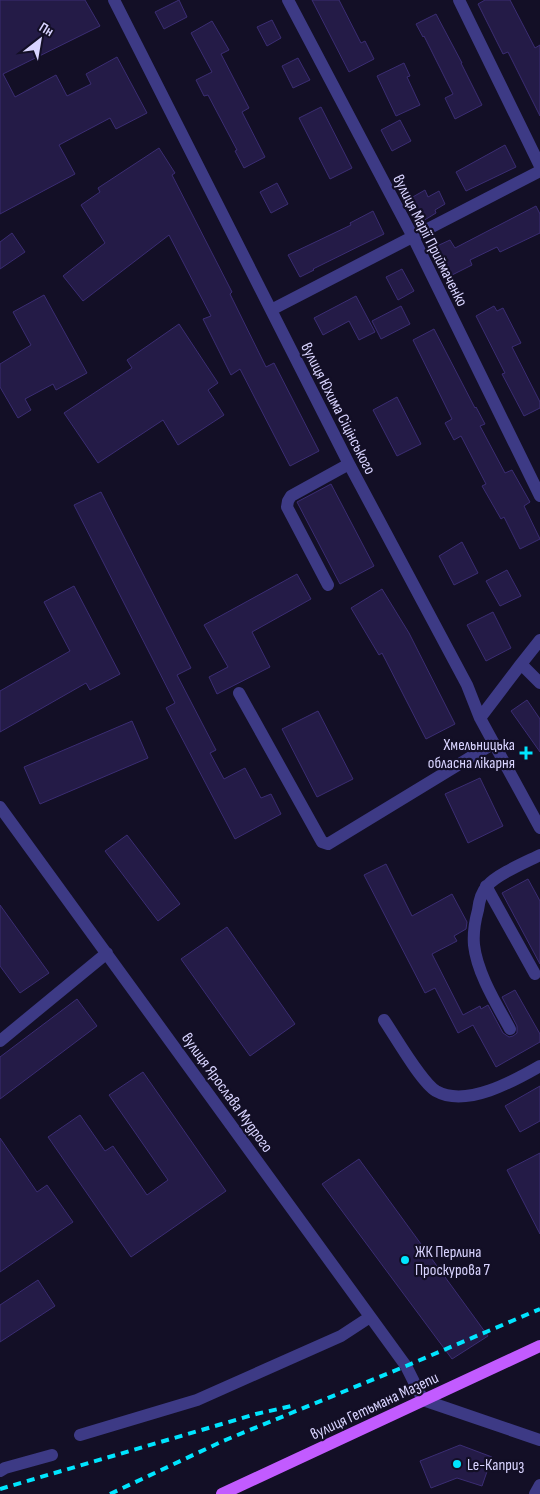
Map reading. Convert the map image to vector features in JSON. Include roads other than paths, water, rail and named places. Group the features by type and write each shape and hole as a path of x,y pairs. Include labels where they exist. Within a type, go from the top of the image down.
{"main road":[{"name":"вулиця Гетьмана Мазепи","path":"222,1494 540,1346"}],"street":[{"name":"вулиця Юхима Сіцінського","path":"114,0 349,464 467,686 480,718 540,828"},
{"name":"вулиця Марії Приймаченко","path":"288,0 413,237 540,496"},
{"path":"459,0 540,166"},
{"path":"270,310 540,171"},
{"path":"328,585 287,507 288,501 291,496 349,464"},
{"path":"480,718 540,640"},
{"path":"521,664 540,683"},
{"path":"239,693 322,842 328,844 494,743"},
{"name":"вулиця Ярослава Мудрого","path":"0,807 406,1366 423,1400"},
{"path":"510,1029 495,1002 477,960 474,944 476,919 481,896 486,886 494,879 540,855"},
{"path":"486,886 535,974"},
{"path":"0,1041 107,953"},
{"path":"384,1020 423,1078 435,1090 447,1096 460,1097 481,1093 515,1080 540,1066"},
{"path":"80,1435 197,1400 340,1336 370,1317"},
{"path":"423,1400 540,1440"},
{"path":"0,1471 52,1455"},
{"path":"535,1494 540,1485"}],"railway":[{"path":"110,1494 223,1441 540,1309"},
{"path":"0,1489 256,1414 296,1405"}],"place":[{"name":"Хмельницька обласна лікарня","path":"526,753"},
{"name":"ЖК Перлина Проскурова 7","path":"405,1260"},
{"name":"Le-Каприз","path":"457,1464"}]}
